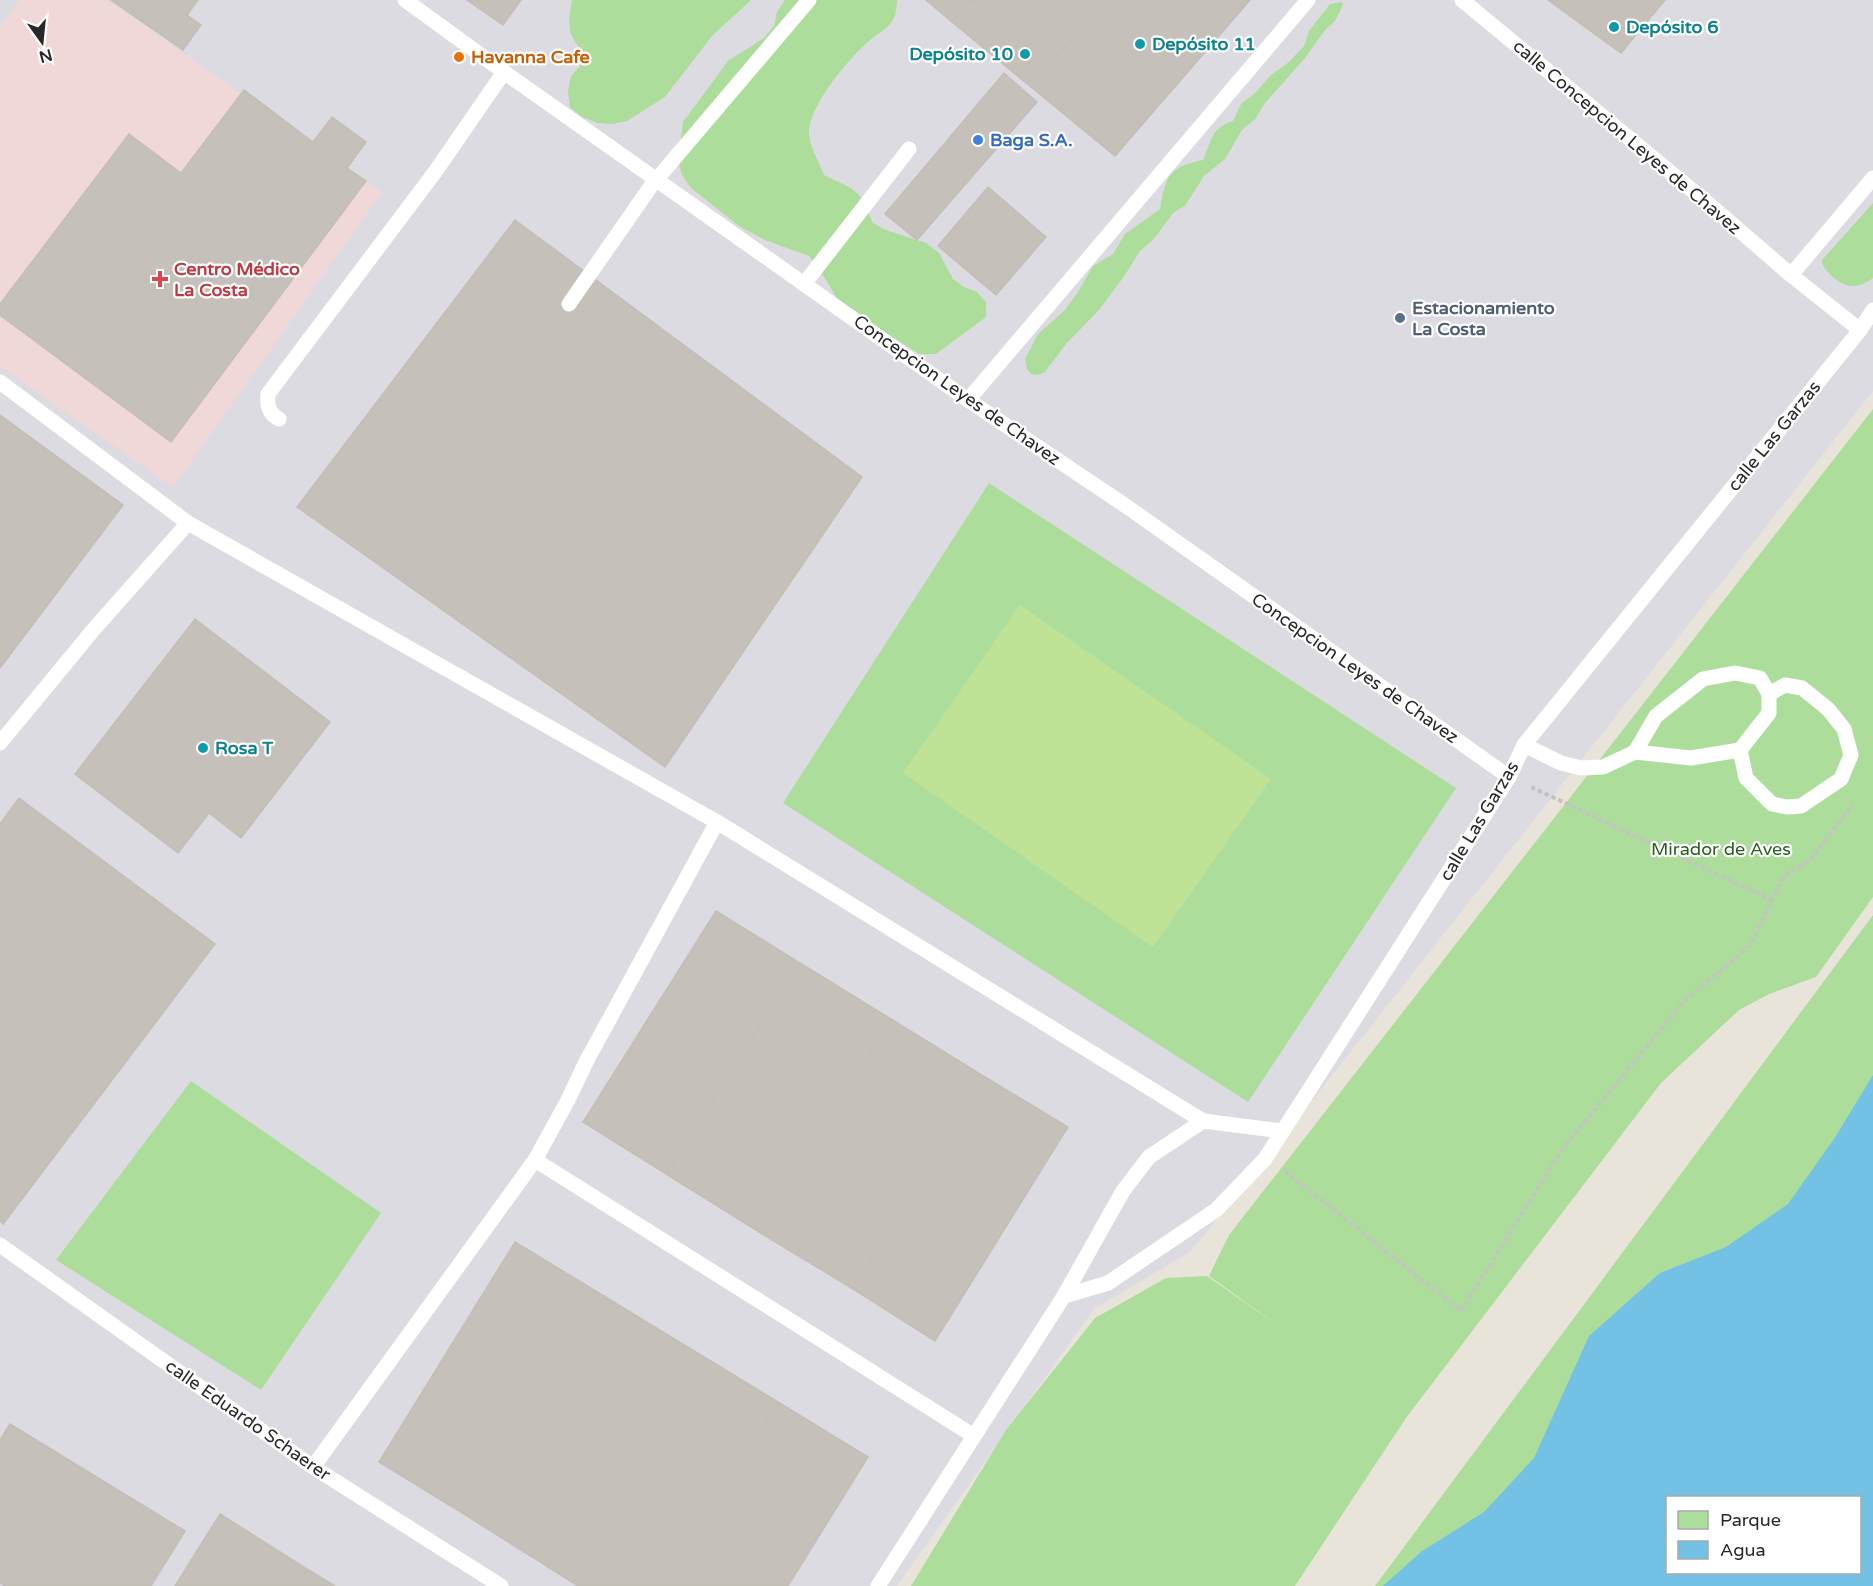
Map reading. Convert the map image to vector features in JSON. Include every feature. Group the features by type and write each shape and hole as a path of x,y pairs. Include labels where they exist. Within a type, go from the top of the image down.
{"lane":[{"name":"Concepcion Leyes de Chavez","path":"405,0 968,400 1126,506 1509,777"},
{"path":"569,304 657,179 808,0"},
{"path":"968,400 1308,0"},
{"name":"calle Concepcion Leyes de Chavez","path":"1462,0 1860,330"},
{"path":"279,419 272,415 269,409 268,393 435,172 504,72"},
{"path":"804,284 909,149"},
{"path":"1791,275 1873,178"},
{"name":"calle Las Garzas","path":"1064,1296 1108,1283 1216,1210 1265,1159 1509,777 1524,745 1860,330 1873,310"},
{"path":"0,382 188,523 717,822 1203,1121 1282,1131"},
{"path":"0,743 94,629 188,523"},
{"path":"1524,745 1561,763 1581,768 1603,767 1635,752 1691,758 1740,750 1768,713 1770,694 1760,678 1735,673 1703,679 1656,716 1635,752"},
{"path":"1740,750 1746,778 1772,804 1787,807 1800,806 1841,779 1851,755 1844,729 1828,709 1802,688 1785,685 1770,694"},
{"path":"313,1467 535,1160 717,822"},
{"path":"878,1586 1064,1296 1123,1191 1149,1157 1203,1121"},
{"path":"535,1160 974,1436"},
{"name":"calle Eduardo Schaerer","path":"0,1245 313,1467 501,1586"}],"path":[{"path":"1509,777 1772,900"},
{"path":"1265,1159 1286,1172 1461,1311 1561,1151 1683,1001 1750,946 1783,877 1811,859 1859,795"}],"shaded area":[{"path":"0,0 1873,0 1873,391 1190,1252 1094,1309 897,1586 0,1586"},
{"name":"Centro Médico La Costa","path":"20,0 107,0 382,192 173,487 0,366 0,28"}],"green space":[{"path":"572,0 751,0 712,36 665,97 627,121 612,124 598,123 582,117 570,107 568,92 571,76 580,66 583,52 571,33"},
{"path":"785,0 897,0 892,22 852,58 831,84 814,112 809,136 824,175 851,188 861,197 873,223 886,230 926,243 939,253 953,279 977,292 986,302 986,317 936,354 919,354 894,338 877,335 842,307 809,256 765,240 739,226 691,188 682,175 678,161 683,122 728,61 764,38 774,26 777,12"},
{"path":"1342,2 1343,5 1335,21 1265,103 1255,119 1242,130 1225,159 1204,176 1185,206 1174,212 1153,240 1140,251 1099,310 1066,344 1045,372 1038,375 1031,374 1027,369 1025,359 1038,334 1065,310 1093,266 1113,254 1125,234 1160,209 1164,188 1171,174 1183,166 1203,160 1216,131 1233,121 1241,104 1304,46 1309,31 1330,4"},
{"path":"1873,203 1873,278 1857,286 1843,284 1824,268 1822,260"},
{"name":"Mirador de Aves","path":"1873,409 1873,897 1816,977 1769,994 1739,1010 1661,1083 1406,1418 1295,1586 911,1586 1006,1430 1095,1318 1166,1278 1207,1276 1287,1332 1209,1276 1229,1235"},
{"path":"989,483 1456,788 1248,1102 783,803"},
{"path":"1020,605 1271,779 1153,947 903,773"},
{"path":"1873,915 1873,1586 1375,1586"},
{"path":"191,1081 381,1213 261,1390 56,1260"}],"water":[{"path":"1873,1075 1873,1586 1383,1586 1421,1552 1484,1512 1534,1458 1589,1336 1660,1273 1726,1247 1788,1204 1836,1136"}],"building":[{"path":"111,0 198,0 187,15 201,25 183,50"},
{"path":"467,0 521,0 503,25"},
{"path":"926,0 971,0 952,22"},
{"name":"Depósito 10","path":"971,0 1105,0 1031,87 952,22"},
{"name":"Depósito 11","path":"1105,0 1250,0 1115,156 1031,87"},
{"name":"Depósito 6","path":"1548,0 1665,0 1621,53"},
{"path":"1004,73 1037,102 917,240 885,214"},
{"path":"244,90 313,142 332,117 366,142 347,168 366,181 171,442 0,315 0,304 129,134 181,173"},
{"path":"988,187 1046,237 996,295 938,246"},
{"path":"515,220 862,477 665,767 297,507"},
{"path":"0,415 123,505 0,668"},
{"name":"Rosa T","path":"195,619 330,722 241,838 209,813 178,853 75,774"},
{"path":"19,798 215,944 3,1224 0,1221 0,824"},
{"path":"716,911 800,963 666,1174 583,1122"},
{"path":"800,963 891,1019 759,1232 666,1174"},
{"path":"891,1019 985,1077 853,1289 759,1232"},
{"path":"985,1077 1068,1127 935,1341 853,1289"},
{"path":"515,1242 604,1296 467,1516 379,1462"},
{"path":"604,1296 686,1346 548,1567 467,1516"},
{"path":"686,1346 778,1402 664,1586 578,1586 548,1567"},
{"path":"778,1402 868,1457 788,1586 664,1586"},
{"path":"10,1424 185,1531 151,1586 5,1586 0,1583 0,1440"},
{"path":"220,1514 307,1569 296,1586 175,1586"},
{"path":"307,1569 335,1586 296,1586"}],"place":[{"name":"Depósito 6","path":"1614,27"},
{"name":"Depósito 11","path":"1140,44"},
{"name":"Depósito 10","path":"1025,54"},
{"name":"Havanna Cafe","path":"459,57"},
{"name":"Baga S.A.","path":"978,140"},
{"name":"Centro Médico La Costa","path":"160,279"},
{"name":"Estacionamiento La Costa","path":"1400,318"},
{"name":"Rosa T","path":"203,748"}]}
